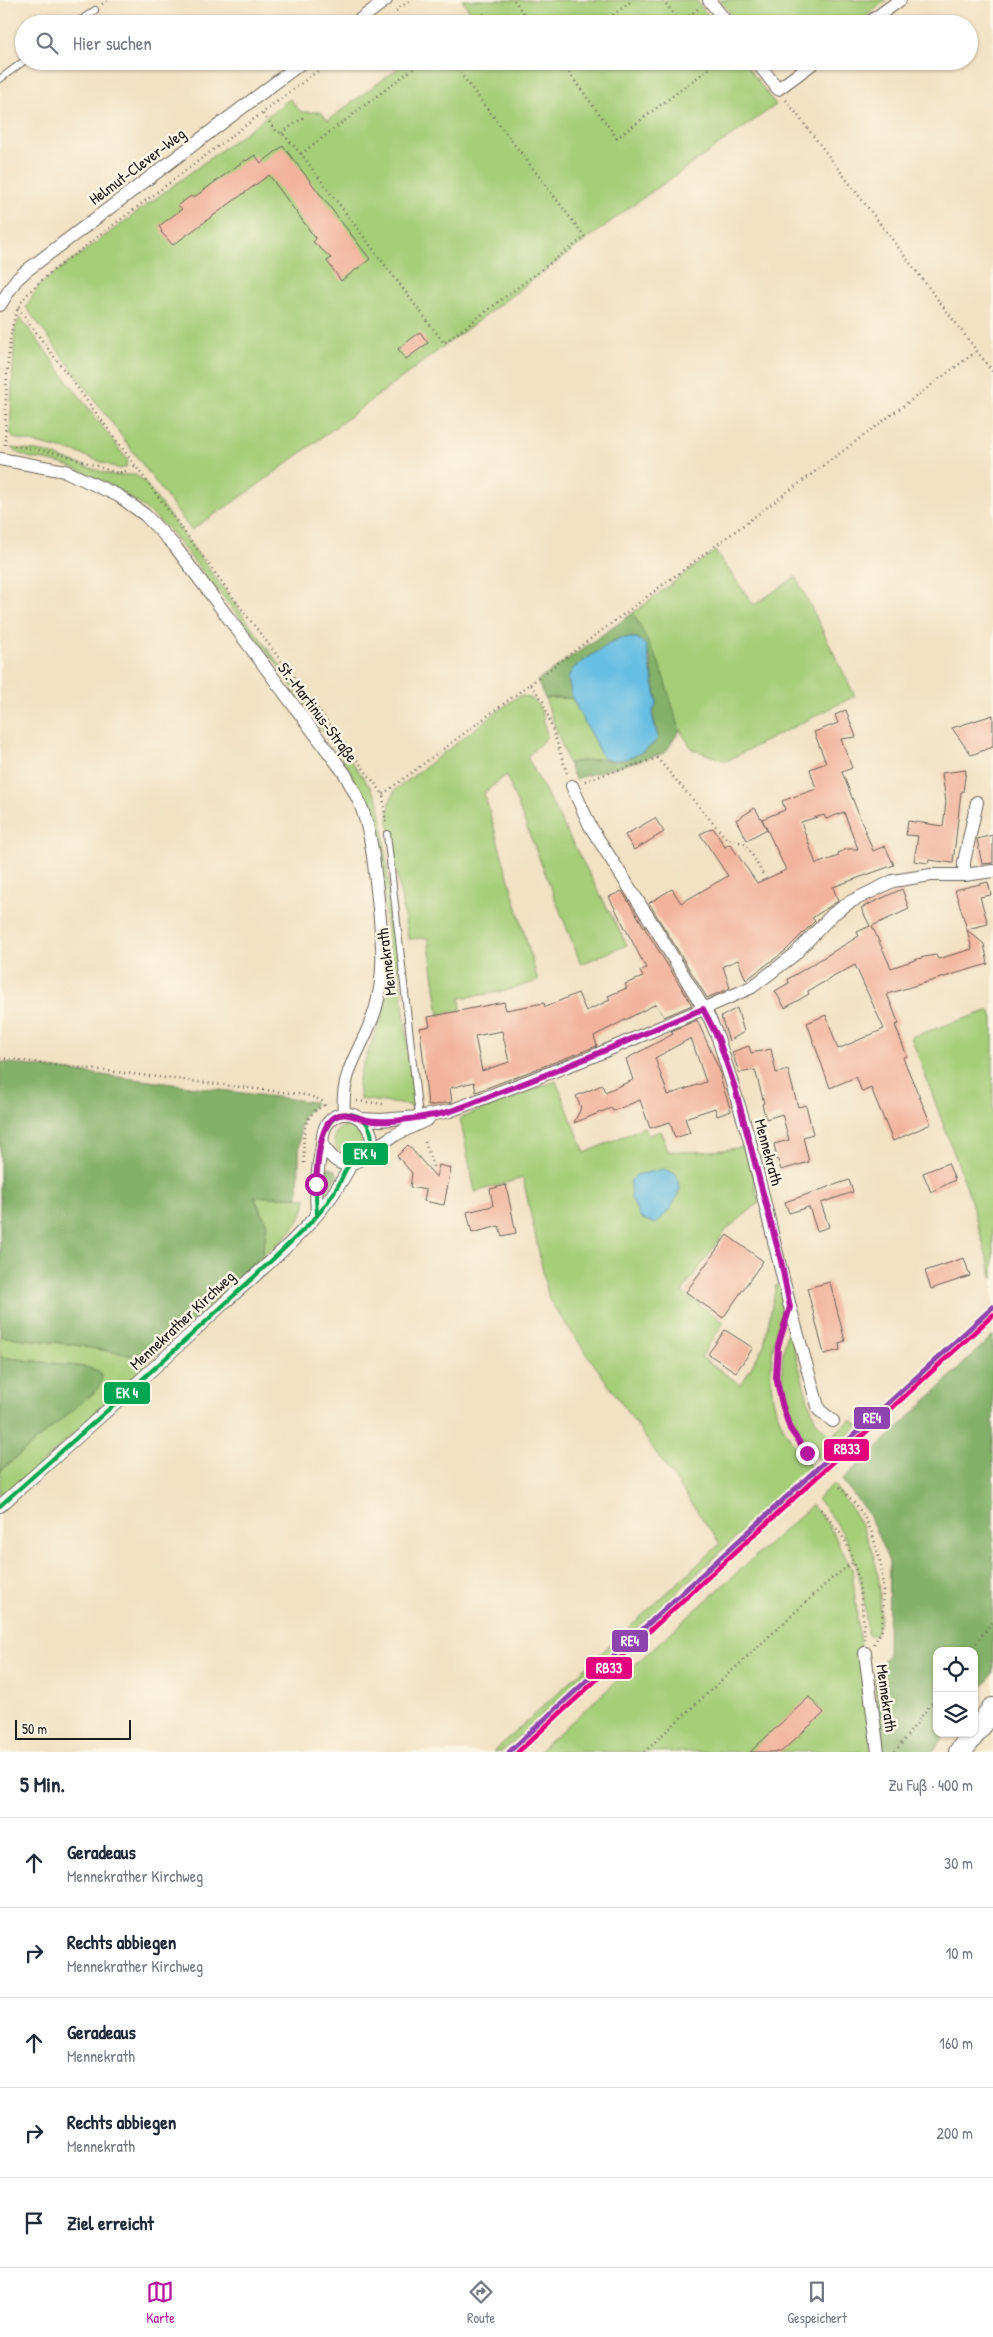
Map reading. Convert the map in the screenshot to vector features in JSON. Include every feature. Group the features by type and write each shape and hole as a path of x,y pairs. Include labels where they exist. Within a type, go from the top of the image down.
{"highway":[{"path":"960,1752 993,1709"}],"street":[{"path":"366,15 386,0"},
{"path":"879,15 900,0"},
{"path":"706,3 719,15"},
{"name":"Helmut-Clever-Weg","path":"0,305 16,280 26,271 292,70"},
{"path":"763,70 778,89 804,70"},
{"name":"St.-Martinus-Straße","path":"0,459 66,471 119,496 145,515 174,545 344,774 359,800 365,817 374,864 383,966 376,1008 346,1077 339,1116"},
{"name":"Mennekrath","path":"572,786 590,826 619,868 703,1009 718,1038 735,1088 778,1252 790,1307 819,1410 833,1421"},
{"path":"964,875 964,862 977,802"},
{"path":"369,1151 395,1135 438,1114 530,1081 752,987 794,956 833,914 872,890 909,878 931,875 964,875 993,871"},
{"path":"362,1119 380,1120 438,1114"},
{"path":"317,1214 315,1197 317,1163 324,1130 339,1116 356,1116 367,1124 372,1138 369,1151"},
{"path":"322,1144 330,1157 336,1161 350,1164"},
{"name":"Mennekrather Kirchweg","path":"0,1506 134,1387 317,1214 327,1204 350,1164 363,1158 369,1151"},
{"name":"Mennekrath","path":"865,1653 878,1752"}],"lane":[{"path":"88,15 95,10"},
{"path":"0,79 15,68"},
{"name":"Mennekrath","path":"387,834 419,1117"}],"path":[{"path":"514,0 525,15"},
{"path":"614,15 634,0"},
{"path":"663,0 675,15"},
{"path":"692,15 706,3"},
{"path":"483,15 487,12"},
{"path":"5,445 11,330 18,308 28,293 51,272 319,70"},
{"path":"301,154 411,70"},
{"path":"263,114 276,132 282,133 301,154 444,343 584,236 458,70"},
{"path":"567,70 617,138 707,70"},
{"path":"778,89 993,372"},
{"path":"282,133 305,116"},
{"path":"18,308 247,616 383,794 387,834"},
{"path":"383,794 977,351"},
{"path":"530,684 543,701 572,786 657,758 726,838 746,844 764,876"},
{"path":"0,1058 306,1095 321,1100 339,1116"},
{"path":"425,1142 434,1170"},
{"path":"790,1307 778,1346 776,1377 790,1429 807,1453"},
{"name":"Mennekrath","path":"840,1487 858,1507 866,1520 881,1564 883,1589 882,1630 874,1645 865,1653"},
{"path":"821,1509 848,1546 853,1562 860,1590 865,1653"},
{"path":"644,1752 829,1581 853,1562"},
{"path":"973,1647 993,1621"},
{"path":"895,1752 933,1701"}],"green space":[{"path":"462,0 696,0 707,15 471,15 472,14"},
{"path":"720,0 887,0 868,15 731,15"},
{"path":"396,70 750,70 776,105 633,205 250,491 191,530 26,307 39,286 51,276 290,99 301,112 321,112 328,120"},
{"path":"20,317 128,461 126,467 120,469 75,452 13,438 10,432 15,330"},
{"path":"11,448 44,452 111,475 135,475 143,480 378,799 415,1106 360,1099 358,1085 360,1073 383,1013 391,967 378,845 350,770 276,663 169,530 131,498 103,481 74,468 22,455"},
{"path":"715,551 754,605 796,577 855,696 726,761 692,749 680,730 633,613"},
{"path":"633,613 659,663 680,730 665,753 575,779 568,763 603,758 611,762 657,732 652,713 657,702 650,657 637,638 620,638 612,641 601,651 574,668 568,678 572,698 545,698 537,681"},
{"path":"520,696 528,697 538,704 543,716 547,737 527,757 627,945 581,964 506,775 484,793 538,981 501,992 460,998 461,1010 439,1015 428,938 408,939 388,820 390,801 395,790"},
{"path":"545,698 572,698 603,758 568,763"},
{"path":"990,1010 993,1018 993,1279 968,1191 911,1037"},
{"path":"0,1062 314,1102 315,1104 303,1116 300,1127 298,1197 254,1197 267,1224 262,1257 152,1359 69,1344 0,1336"},
{"path":"556,1081 585,1153 644,1127 648,1135 661,1131 667,1151 706,1152 746,1146 759,1203 727,1229 682,1292 724,1322 701,1357 741,1385 764,1345 776,1285 781,1285 784,1300 772,1357 772,1392 781,1422 799,1452 812,1468 502,1752 493,1752 720,1544 549,1300 523,1178 475,1192 460,1118"},
{"path":"348,1126 358,1130 362,1140 358,1150 348,1154 338,1150 334,1140 338,1130"},
{"path":"326,1167 335,1170 338,1175 325,1195"},
{"path":"254,1196 306,1198 301,1217 296,1224 284,1238 262,1257 267,1224"},
{"path":"788,1327 808,1400 816,1421 831,1436 851,1420 859,1426 820,1461 792,1416 784,1392 782,1360"},
{"path":"993,1335 993,1673 978,1692 978,1647 933,1647 933,1737 944,1737 933,1752 882,1752 874,1675 888,1655 889,1562 869,1515 842,1480"},
{"path":"0,1336 69,1344 152,1359 38,1467 0,1499 0,1471 92,1394 101,1383 85,1367 0,1357"},
{"path":"0,1357 85,1367 99,1371 102,1379 97,1390 0,1471"},
{"path":"833,1484 852,1510 873,1553 877,1568 880,1601 879,1623 875,1635 868,1635 867,1632 863,1594 855,1560 840,1529 817,1499"},
{"path":"812,1505 829,1526 852,1569 871,1748 869,1752 538,1752"}],"water":[{"path":"620,638 637,638 646,645 657,702 652,714 658,738 641,753 626,759 610,760 603,758 572,698 568,678 573,669"},
{"path":"664,1169 676,1174 680,1190 671,1208 656,1224 640,1218 631,1198 630,1182 636,1175"}],"building":[{"path":"283,146 370,259 341,281 327,261 331,258 313,242 316,239 269,175 173,245 161,232 159,226 182,209 178,205 191,196 193,198 245,160 255,155 261,163"},
{"path":"420,332 428,343 406,359 398,349"},
{"path":"846,710 856,737 841,739 852,768 842,772 873,851 885,846 894,865 833,887 838,901 812,918 815,921 785,951 746,980 738,960 723,966 730,988 707,998 649,903 672,889 681,903 728,876 700,834 713,828 725,847 730,844 757,883 786,870 762,819 785,810 782,801 816,789 810,769 826,763 814,732 838,723 835,715","holes":["844,812 858,849 847,849 838,853 839,856 816,864 801,822 824,815 826,819"]},
{"path":"993,715 993,747 971,755 952,728"},
{"path":"966,770 963,792 961,792 953,863 929,860 928,863 914,861 918,836 906,835 908,821 943,826 946,802 942,773"},
{"path":"755,808 767,829 747,840 736,820"},
{"path":"655,818 664,832 634,850 625,835"},
{"path":"993,835 993,863 982,864 977,839"},
{"path":"988,882 991,895 980,897 988,924 967,929 955,890"},
{"path":"902,889 909,909 872,926 891,968 924,957 936,955 938,959 972,949 967,930 984,944 988,964 887,994 899,1024 895,1025 907,1056 903,1058 931,1124 893,1141 871,1088 862,1092 856,1077 830,1088 807,1023 826,1015 838,1049 884,1029 855,965 808,991 809,994 785,1008 775,991 789,983 788,979 859,936 857,932 870,926 861,908"},
{"path":"622,891 692,1005 664,1017 656,1004 594,1036 597,1046 476,1092 474,1082 450,1088 452,1102 428,1106 420,1028 430,1026 428,1017 504,1002 506,1010 544,1003 545,1007 578,993 586,1011 610,1000 608,996 627,988 625,984 643,977 640,971 646,968 609,897","holes":["502,1031 509,1062 482,1071 475,1036"]},
{"path":"737,1008 744,1032 729,1041 721,1017"},
{"path":"697,1020 722,1077 720,1077 731,1111 717,1116 715,1108 685,1118 690,1133 675,1138 670,1122 650,1128 640,1100 613,1111 611,1108 574,1123 581,1108 576,1096 602,1085 605,1092 633,1080 626,1059 673,1034 671,1031","holes":["691,1038 706,1082 668,1095 655,1058"]},
{"path":"749,1046 751,1053 771,1049 776,1073 788,1070 798,1107 806,1105 813,1134 803,1137 809,1162 781,1170 778,1160 773,1158 776,1153 774,1144 789,1140 782,1114 766,1119 762,1104 764,1103 755,1070 739,1073 732,1052"},
{"path":"408,1145 436,1177 439,1165 451,1168 444,1205 424,1201 426,1190 410,1187 412,1173 397,1156"},
{"path":"948,1163 955,1180 931,1192 923,1173"},
{"path":"849,1180 853,1192 821,1203 829,1227 817,1231 809,1207 789,1213 785,1202"},
{"path":"506,1185 516,1233 502,1236 499,1226 472,1233 467,1212 493,1206 490,1189"},
{"path":"727,1235 763,1261 723,1318 686,1292"},
{"path":"964,1258 970,1276 931,1289 925,1271"},
{"path":"830,1282 845,1341 839,1343 840,1350 824,1354 807,1288"},
{"path":"725,1330 753,1348 736,1372 708,1354"},
{"path":"809,1697 824,1713 781,1752 750,1752"}],"transit line":[{"path":"0,1506 200,1327 315,1218 331,1197 348,1166 364,1156 370,1148 372,1139 370,1129 365,1121 357,1116 342,1114 331,1120 324,1133 319,1149 317,1167 317,1214"},
{"name":"RE4","path":"509,1752 993,1307"},
{"name":"RB33","path":"518,1752 993,1315"}],"route":[{"path":"316,1184 317,1163 324,1130 334,1118 344,1114 362,1119 380,1120 419,1117 450,1111 591,1057 703,1009 710,1019 718,1038 735,1088 781,1261 790,1307 778,1346 776,1377 790,1429 807,1453"}]}
